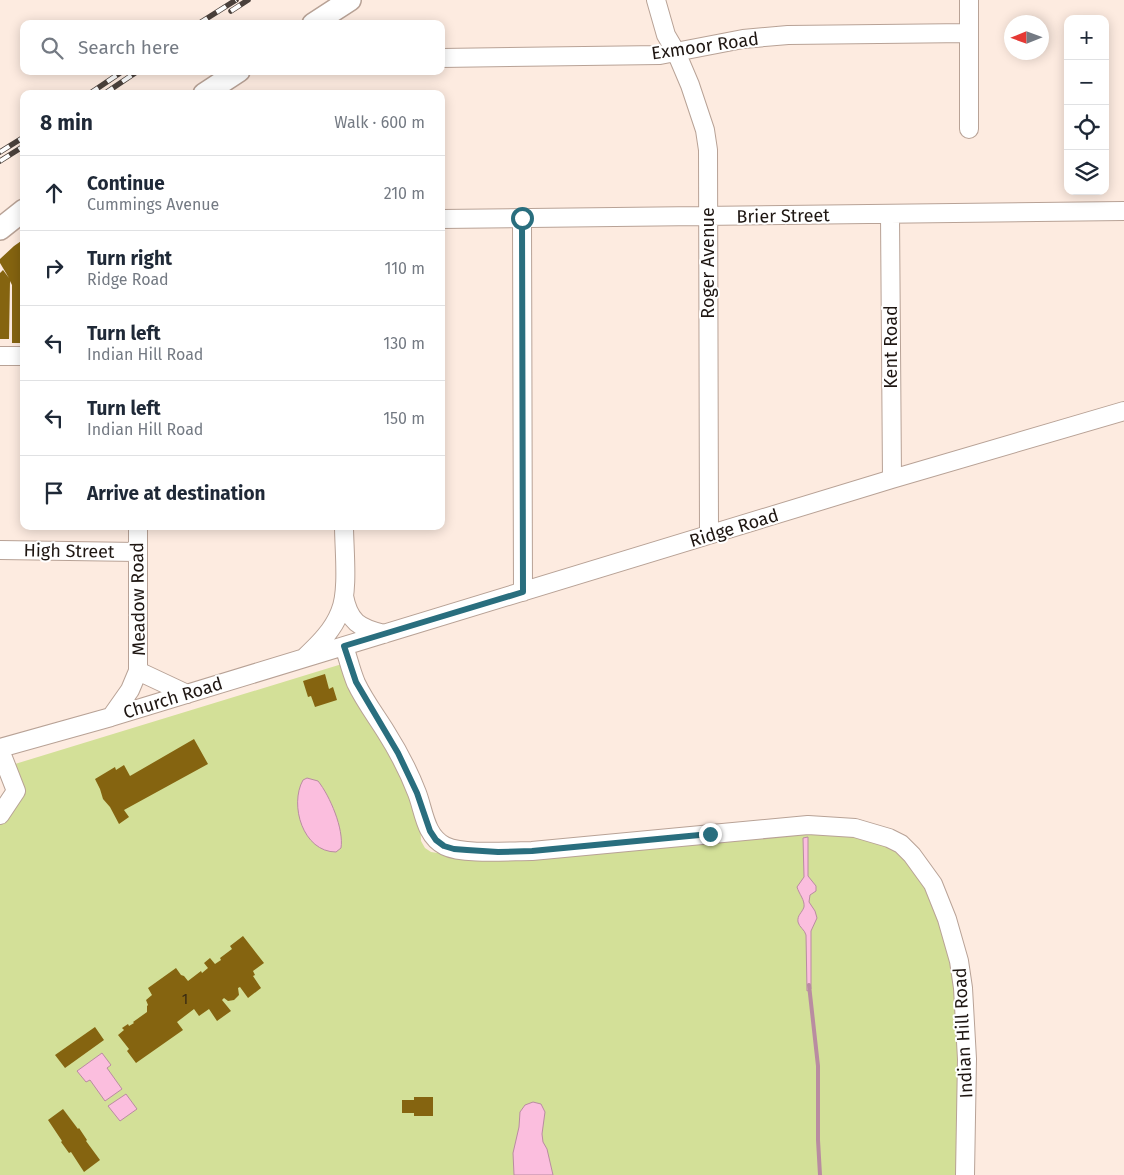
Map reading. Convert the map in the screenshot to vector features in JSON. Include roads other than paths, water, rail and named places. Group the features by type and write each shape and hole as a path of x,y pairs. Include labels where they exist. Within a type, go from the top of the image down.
{"main road":[{"path":"319,20 350,0"},
{"path":"210,90 233,75"},
{"path":"0,229 20,213"}],"street":[{"name":"Roger Avenue","path":"656,0 666,35 676,52 690,85 705,130 708,150 709,535"},
{"path":"969,129 970,0"},
{"name":"Exmoor Road","path":"445,58 660,55 743,40 788,35 969,33"},
{"name":"Brier Street","path":"445,219 1124,212"},
{"name":"Kent Road","path":"890,215 892,479"},
{"path":"522,218 523,592"},
{"path":"0,356 20,356"},
{"name":"Ridge Road","path":"344,646 892,479 1124,411"},
{"name":"Meadow Road","path":"111,717 130,690 138,671 138,530"},
{"path":"344,530 344,596 346,608 355,622 371,631 384,634"},
{"name":"High Street","path":"0,550 138,552"},
{"path":"304,658 328,634 336,622 344,596"},
{"name":"Church Road","path":"0,749 344,646"},
{"name":"Indian Hill Road","path":"344,646 356,682 398,753 417,793 430,831 436,840 444,846 454,849 498,852 532,851 808,825 855,828 902,844 933,884 947,919 959,961 963,988 967,1059 965,1175"},
{"name":"Meadow Road","path":"138,671 187,694"},
{"path":"0,749 16,791 0,815"}],"waterway":[{"path":"809,985 818,1066 820,1175"}],"railway":[{"path":"204,20 236,0"},
{"path":"231,11 248,0"},
{"path":"95,90 117,75"},
{"path":"110,90 132,75"},
{"path":"0,152 20,140"},
{"path":"0,161 20,148"}]}
